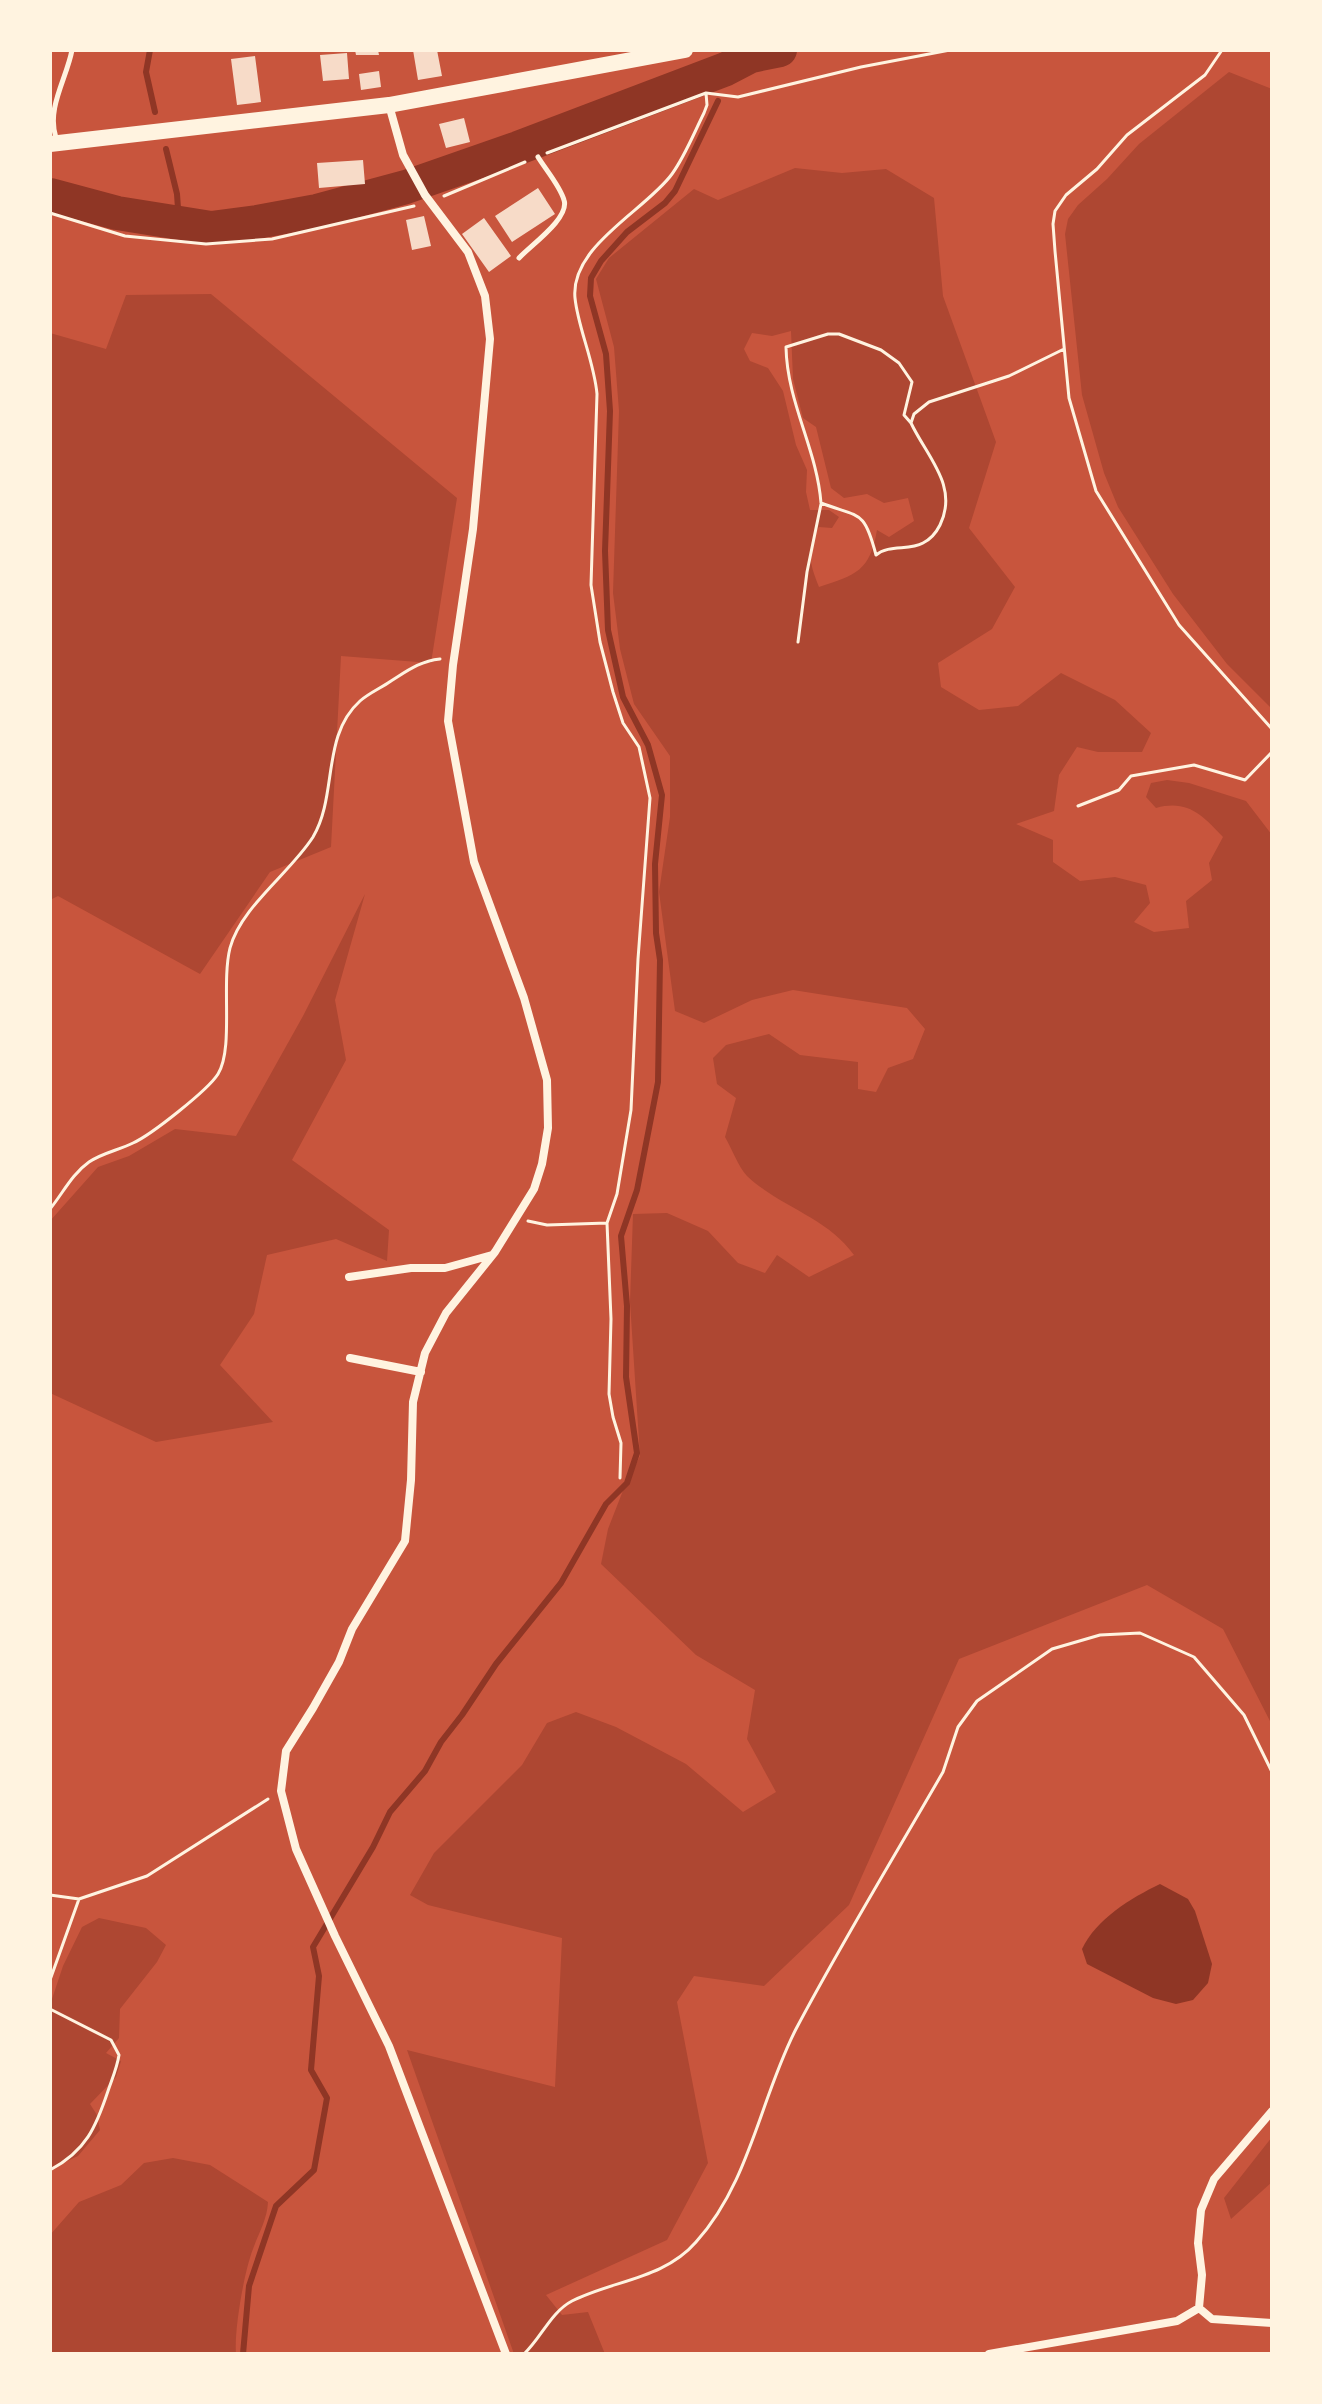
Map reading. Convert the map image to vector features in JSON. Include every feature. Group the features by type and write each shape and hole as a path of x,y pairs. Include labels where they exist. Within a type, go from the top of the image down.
{"highway":[{"path":"54,144 389,105 685,50"}],"street":[{"path":"389,105 403,155 428,199 468,252 485,296 490,339 473,529 448,721 474,862 524,998 547,1080 548,1128 534,1189 493,1254 446,1313 425,1353 413,1402 411,1480 405,1541 352,1629 339,1662 286,1751 281,1791 296,1849 389,2046 506,2354"},
{"path":"349,1277 411,1268 445,1268 493,1254"},
{"path":"350,1358 421,1372"},
{"path":"1199,2308 1201,2210 1214,2179 1272,2111"},
{"path":"1199,2308 1212,2319 1272,2323"},
{"path":"989,2354 1177,2321 1199,2308"}],"lane":[{"path":"54,144 56,102 72,50"},
{"path":"519,258 559,220 565,210 564,200 538,157"}],"path":[{"path":"50,213 125,236 206,244 272,239 428,199 706,93 738,97 861,67 950,50"},
{"path":"1222,50 1205,75 1127,135 1097,169 1066,195 1055,211 1053,224 1069,398 1096,491 1179,625 1272,729"},
{"path":"620,1478 621,1443 609,1394 611,1319 607,1223 617,1194 631,1110 650,798 639,747 623,723 613,692 600,642 591,585 597,394 595,372 575,296 586,259 672,174 704,113 706,93"},
{"path":"798,642 807,572 821,503 819,483 787,376 786,347 828,334 839,334 881,350 899,363 912,382 904,415 944,480 945,507 936,533 922,544 882,550 876,555 864,520 851,511 821,503"},
{"path":"911,423 914,414 929,402 1009,376 1064,349"},
{"path":"50,1209 74,1175 91,1161 137,1142 217,1076 226,1056 225,1001 231,946 238,930 311,840 320,824 339,733 349,715 360,701 420,663 454,659"},
{"path":"1078,806 1119,790 1131,776 1194,765 1245,780 1272,752"},
{"path":"518,1216 547,1225 607,1223"},
{"path":"524,2354 557,2312 571,2302 665,2268 695,2243 717,2213 740,2172 795,2032 943,1772 958,1727 977,1701 1052,1649 1100,1635 1140,1633 1194,1657 1244,1715 1272,1772"},
{"path":"50,1895 79,1899 147,1876 281,1791"},
{"path":"50,1980 79,1899"},
{"path":"50,2009 111,2040 119,2055 96,2126 74,2154 50,2170"}],"shaded area":[{"path":"1229,72 1272,89 1272,709 1227,664 1173,594 1118,507 1104,473 1082,395 1065,234 1068,219 1078,205 1139,144"},
{"path":"795,168 842,173 886,169 934,198 943,296 996,442 969,528 1015,587 992,629 938,663 941,687 979,710 1018,706 1061,673 1115,700 1151,733 1142,752 1098,752 1077,747 1059,775 1054,811 1016,824 1053,840 1053,862 1080,881 1115,877 1146,885 1150,903 1134,922 1154,932 1189,928 1186,901 1212,880 1209,863 1223,837 1194,811 1177,806 1156,808 1146,797 1151,783 1167,780 1189,783 1246,801 1272,835 1272,1725 1223,1629 1147,1585 959,1659 849,1905 764,1986 694,1976 677,2002 708,2163 667,2240 546,2295 562,2315 588,2312 605,2354 514,2354 407,2050 555,2087 562,1938 428,1905 410,1895 434,1853 522,1765 547,1723 576,1712 616,1727 686,1764 743,1812 776,1792 747,1739 755,1690 696,1655 601,1564 608,1529 640,1456 630,1302 633,1214 667,1213 708,1231 738,1263 765,1273 777,1255 809,1277 854,1255 831,1231 760,1187 744,1172 725,1137 736,1098 717,1084 713,1058 726,1045 769,1034 800,1055 858,1062 858,1089 876,1092 888,1068 913,1059 925,1029 907,1008 793,990 752,1000 704,1023 675,1011 659,892 670,817 670,756 634,704 620,649 613,593 619,411 614,347 596,279 609,258 694,189 718,200","holes":["791,331 793,379 803,418 816,427 831,488 844,498 867,494 884,503 908,498 914,521 889,537 877,530 870,555 859,569 852,575 819,587 811,564 810,549 819,527 832,528 839,517 829,510 810,510 806,492 807,470 796,445 783,391 768,368 750,361 744,349 752,333 772,336"]},
{"path":"211,294 457,498 431,663 341,656 331,847 270,872 200,974 58,896 50,900 50,333 106,349 126,295"},
{"path":"365,894 335,1000 346,1060 292,1160 389,1230 387,1261 336,1239 267,1255 254,1314 220,1365 273,1422 156,1442 50,1393 50,1221 98,1167 129,1156 175,1129 236,1136 303,1016"},
{"path":"1160,1884 1188,1899 1195,1911 1212,1964 1208,1983 1193,2000 1176,2004 1153,1998 1087,1964 1082,1949 1105,1919"},
{"path":"99,1918 146,1928 166,1945 157,1962 120,2009 119,2038 106,2053 121,2061 116,2077 90,2104 97,2115 100,2130 78,2156 50,2169 50,2005 63,1966 82,1927"},
{"path":"1272,2137 1272,2182 1231,2219 1224,2198"},
{"path":"173,2158 210,2165 268,2202 243,2286 236,2354 50,2354 50,2235 79,2202 121,2185 144,2163"}],"building":[{"path":"355,50 378,50 379,55 356,55"},
{"path":"413,50 437,50 442,76 418,80"},
{"path":"347,53 349,79 323,81 320,55"},
{"path":"255,56 261,102 237,105 231,59"},
{"path":"379,71 381,87 361,90 359,74"},
{"path":"464,118 470,142 446,148 439,124"},
{"path":"363,160 365,184 319,188 317,163"},
{"path":"538,188 555,214 512,242 495,216"},
{"path":"424,216 431,246 412,250 406,220"},
{"path":"484,218 511,256 489,272 462,234"}],"waterway":[{"path":"150,50 146,72 155,112"},
{"path":"50,195 117,213 211,228 317,211 406,187 518,148 726,69 751,56 780,50"},
{"path":"726,69 728,83"},
{"path":"243,2354 249,2286 276,2206 314,2170 327,2098 311,2070 319,1976 313,1947 373,1847 390,1812 425,1771 441,1742 496,1664 561,1583 606,1504 627,1483 637,1453 626,1377 627,1306 621,1236 637,1190 658,1082 660,960 656,933 655,864 662,795 648,745 623,697 608,630 605,551 610,411 606,354 590,296 591,278 601,261 627,232 665,203 675,191 718,101"},
{"path":"166,149 177,194 179,223"}]}
